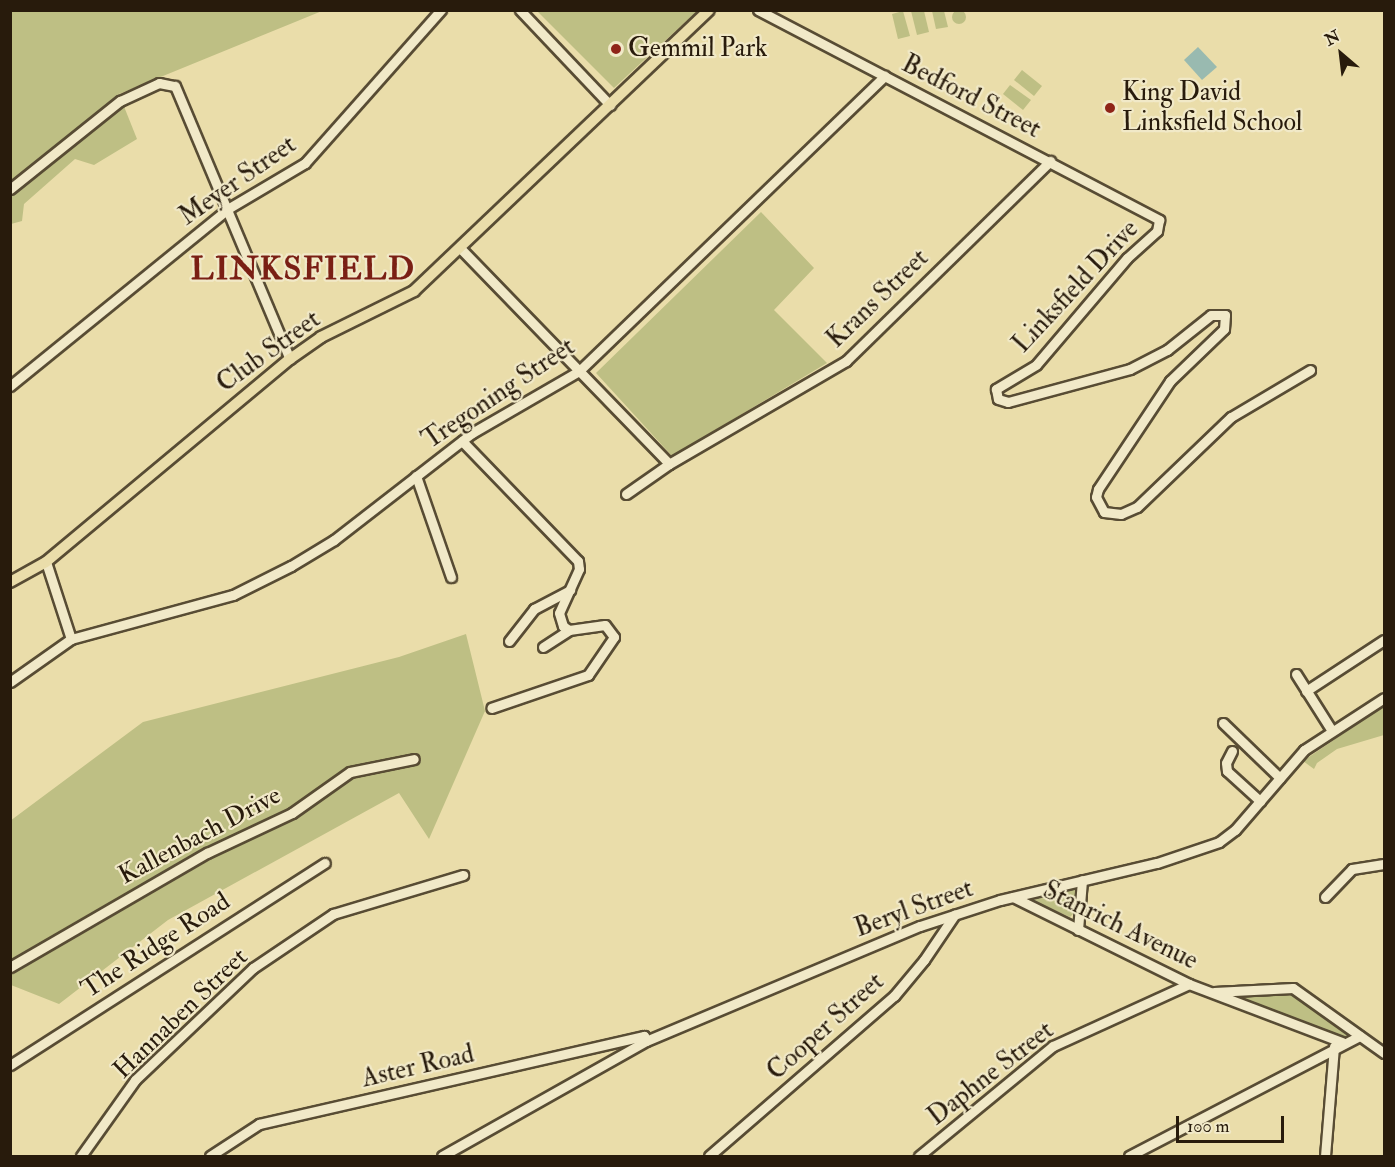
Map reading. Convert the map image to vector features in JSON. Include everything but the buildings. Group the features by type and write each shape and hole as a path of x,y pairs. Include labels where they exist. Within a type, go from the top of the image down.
{"main road":[{"name":"Club Street","path":"10,582 46,562 290,359 321,337 414,291 708,10"}],"street":[{"name":"Meyer Street","path":"10,386 229,208 305,163 441,10"},
{"path":"520,10 610,105"},
{"name":"Bedford Street","path":"758,10 1153,214 1160,224"},
{"name":"Tregoning Street","path":"10,682 71,639 249,589 320,550 462,441 579,371 885,76"},
{"path":"10,189 120,101 159,83 171,84 184,101 290,359"},
{"name":"Krans Street","path":"626,494 669,464 846,362 1050,161"},
{"name":"Linksfield Drive","path":"1160,224 1036,365 1003,382 995,393 1001,401 1008,402 1130,369 1167,350 1211,315 1225,315 1224,329 1170,381 1098,489 1096,497 1104,512 1121,514 1145,501 1231,417 1310,370"},
{"path":"460,249 669,464"},
{"path":"462,441 578,561 579,569 559,614 569,630"},
{"path":"416,476 451,577"},
{"path":"46,562 71,639"},
{"path":"509,640 534,609 570,590"},
{"path":"491,708 584,677 614,641 614,633 605,624 569,630 543,648"},
{"path":"1306,691 1384,640"},
{"path":"1296,674 1332,731"},
{"name":"Beryl Street","path":"442,1156 645,1039 955,914 1209,846 1235,830 1305,750 1384,698"},
{"path":"1223,723 1280,778"},
{"path":"1232,751 1226,763 1227,771 1260,801"},
{"name":"Kallenbach Drive","path":"10,967 207,853 292,813 350,772 414,759"},
{"name":"The Ridge Road","path":"10,1065 325,863"},
{"path":"1326,897 1352,869 1384,864"},
{"name":"Hannaben Street","path":"81,1156 135,1080 253,968 333,914 463,875"},
{"path":"1078,930 1082,880"},
{"name":"Stanrich Avenue","path":"1013,897 1189,984 1338,1044"},
{"name":"Cooper Street","path":"709,1156 901,989 955,914"},
{"name":"Daphne Street","path":"920,1156 1053,1046 1189,984"},
{"name":"Stanrich Avenue","path":"1209,992 1292,988 1384,1053"},
{"path":"1129,1156 1338,1044 1360,1036"},
{"name":"Aster Road","path":"210,1156 259,1124 645,1039"},
{"path":"1325,1156 1338,1044"}],"green space":[{"path":"956,10 962,10 966,17 962,24 956,24 952,20 952,14"},
{"path":"11,11 322,11 119,94 137,139 94,165 75,159 24,204 22,221 11,224"},
{"name":"Gemmil Park","path":"537,11 697,11 614,88"},
{"path":"903,11 910,36 898,39 892,14"},
{"path":"911,11 924,11 929,32 917,35"},
{"path":"932,11 944,11 948,27 936,29"},
{"path":"1022,70 1042,86 1034,96 1014,80"},
{"path":"1010,85 1031,100 1023,110 1003,94"},
{"path":"761,212 814,268 774,310 827,363 672,456 596,373"},
{"path":"466,634 485,711 429,839 399,793 168,920 59,1004 11,985 10,821 143,722 399,657"},
{"path":"1384,706 1384,735 1337,749 1317,763 1314,769 1303,761"},
{"path":"1074,888 1077,896 1076,911 1070,917 1034,901 1038,895"},
{"path":"1293,994 1348,1032 1346,1036 1342,1038 1235,998 1238,995"}],"water":[{"path":"1198,47 1217,67 1202,80 1184,60"}],"place":[{"name":"Gemmil Park","path":"616,49"},
{"name":"King David Linksfield School","path":"1110,108"}],"district":[{"name":"LINKSFIELD","path":"303,269"}]}
